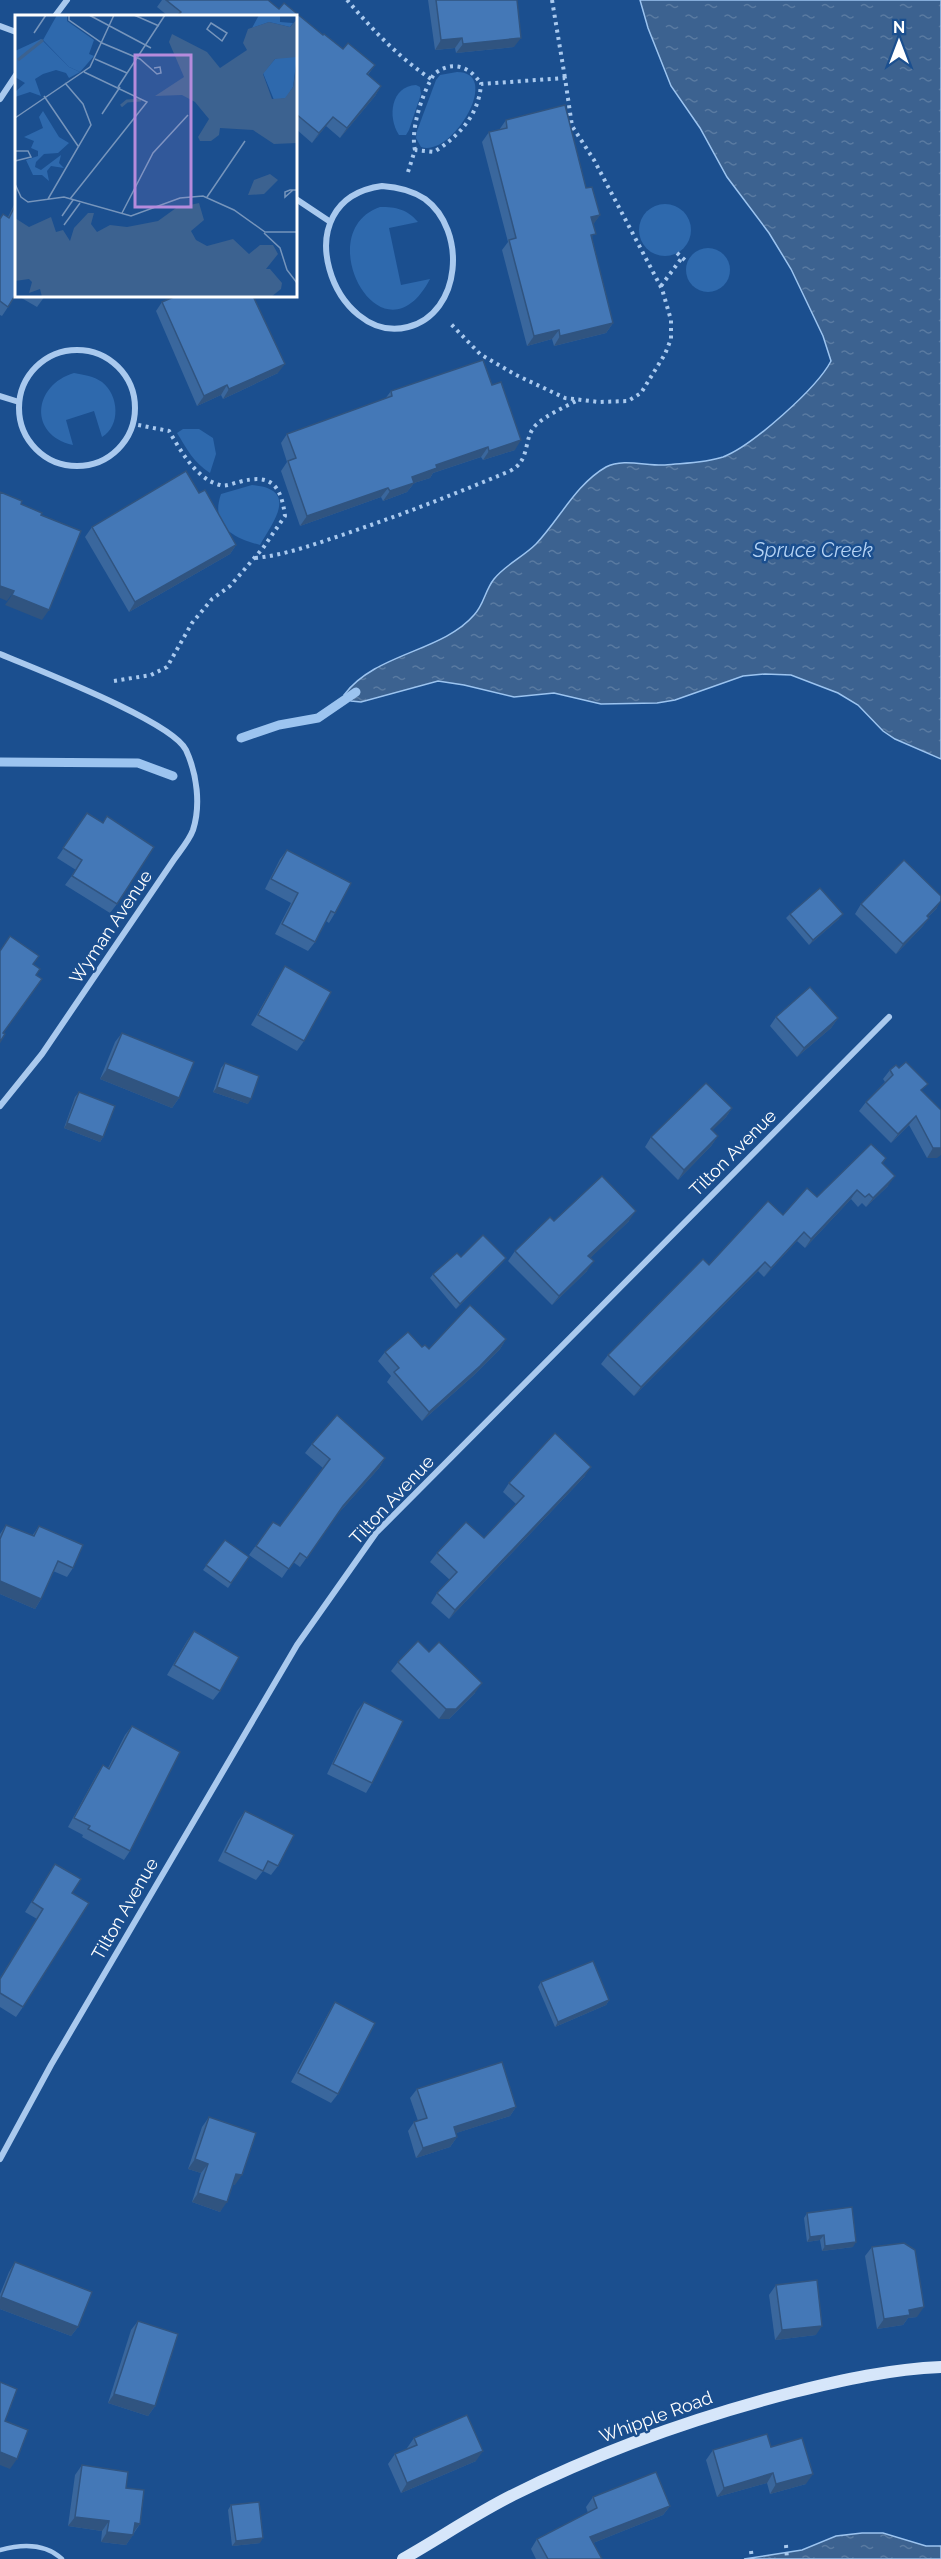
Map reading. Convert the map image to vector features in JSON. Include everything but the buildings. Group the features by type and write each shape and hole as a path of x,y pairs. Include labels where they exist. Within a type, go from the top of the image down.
{"main road":[{"name":"Whipple Road","path":"404,2559 513,2495 642,2438 741,2406 842,2380 941,2367"}],"street":[{"path":"56,15 66,0"},
{"path":"0,26 15,33"},
{"path":"0,99 15,76"},
{"path":"382,186 403,189 425,200 434,208 449,236 453,253 452,278 446,296 420,322 407,327 377,327 360,317 341,298 331,270 326,235 329,221 341,202 360,190 382,186"},
{"path":"297,200 329,221"},
{"path":"79,350 92,352 115,363 124,374 134,399 133,424 124,442 106,458 85,466 65,466 48,459 28,440 22,431 19,402 29,375 52,355 79,350"},
{"path":"0,396 19,402"},
{"path":"0,654 77,687"},
{"name":"Wyman Avenue","path":"0,1106 48,1045 192,831 198,790 185,748 159,726 77,687"},
{"name":"Tilton Avenue","path":"0,2159 51,2066 297,1645 376,1533 889,1017"}],"lane":[{"path":"0,2550 10,2547 40,2546 56,2553 62,2559"}],"path":[{"path":"347,0 373,31 417,70 431,79"},
{"path":"435,309 480,354 516,375 565,398 579,400 628,401 641,393 665,354 671,339 671,320 661,286 594,160 572,126 552,0"},
{"path":"403,189 415,150 412,139 413,129 431,79 444,69 460,66 471,71 481,84 476,109 460,132 434,152 415,150"},
{"path":"481,84 565,78"},
{"path":"677,253 687,262"},
{"path":"661,286 681,259"},
{"path":"254,558 307,547 401,515 510,471 522,460 532,431 537,424 579,400"},
{"path":"77,687 151,675 166,667 192,623 212,598 230,586 285,516 281,493 276,485 267,480 256,479 222,486 195,468 185,457 169,431 133,424"},
{"path":"786,2545 787,2559"},
{"path":"751,2551 752,2559"}],"shaded area":[{"path":"457,72 470,76 475,85 474,99 468,114 446,140 433,147 421,147 416,138 417,131 436,80 440,75"},
{"path":"416,85 420,87 421,94 409,130 406,135 399,135 393,120 396,97 401,91"},
{"path":"665,204 679,208 687,216 691,230 687,244 679,252 665,256 651,252 643,244 639,230 643,216 651,208"},
{"path":"380,207 401,210 410,214 418,222 389,228 401,285 430,279 411,303 392,310 374,303 360,286 352,265 351,242 360,221"},
{"path":"708,248 724,254 730,270 724,286 708,292 692,286 686,270 692,254"},
{"path":"74,373 102,382 112,395 116,410 112,426 102,437 94,411 66,420 73,445 58,440 48,431 41,410 50,388 60,379"},
{"path":"183,429 199,429 213,438 216,454 210,473 195,460 177,433"},
{"path":"252,485 267,488 275,493 279,500 276,517 260,545 241,539 226,529 219,514 218,505 221,494"}],"water":[{"name":"Spruce Creek","path":"640,0 941,0 941,759 895,739 883,731 858,705 838,693 791,675 743,676 675,700 657,703 601,704 554,693 514,697 438,681 361,702 351,701 344,695 357,681 373,670 445,637 474,615 494,579 503,569 536,544 595,474 606,467 620,463 665,465 702,462 723,457 750,441 783,415 812,386 831,361 823,336 791,269 769,233 727,177 700,128 671,86 648,28"},
{"path":"883,2533 926,2546 941,2546 941,2559 744,2559 802,2550 836,2536"}],"waterway":[{"path":"241,738 279,725 318,718 356,692"},
{"path":"0,762 138,763 173,776"}]}
